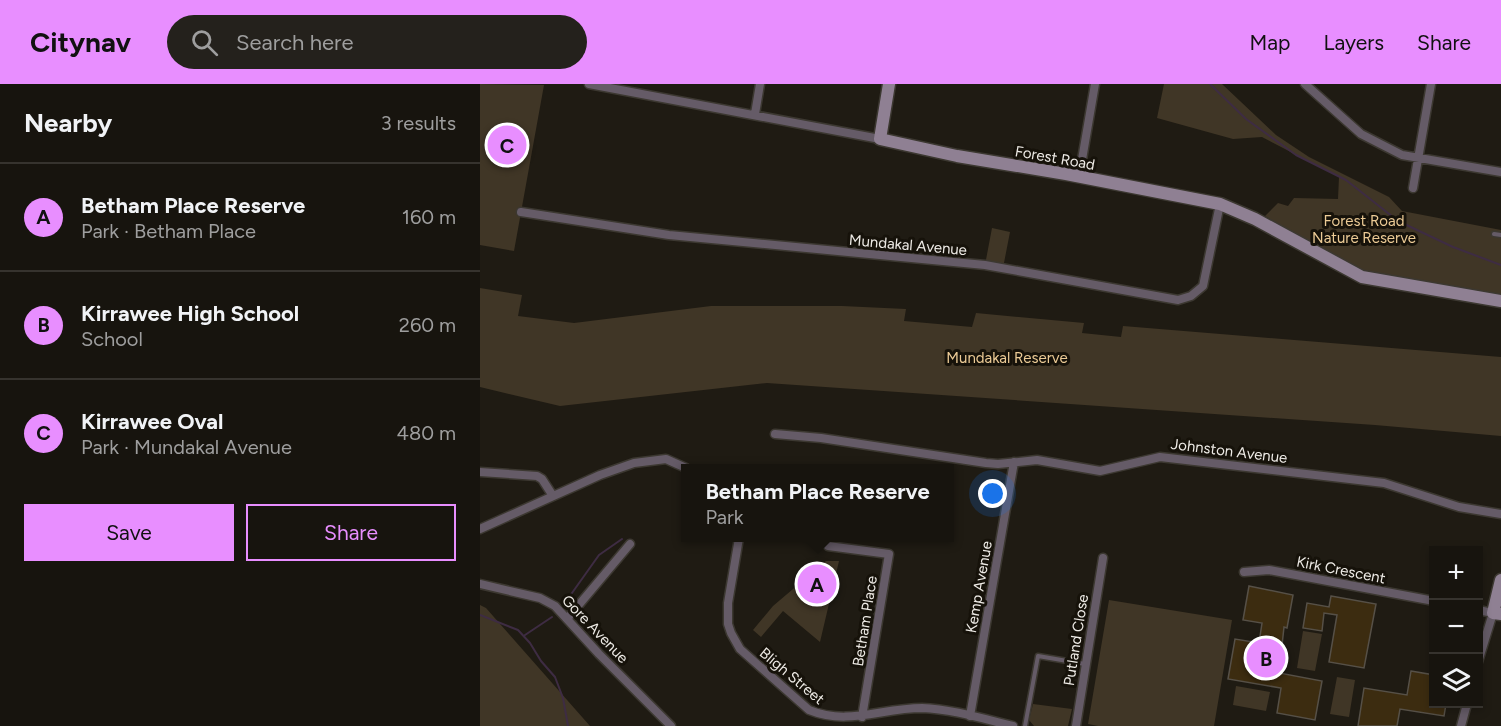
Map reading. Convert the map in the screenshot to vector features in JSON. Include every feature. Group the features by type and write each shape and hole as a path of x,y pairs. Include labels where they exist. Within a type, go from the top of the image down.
{"street":[{"name":"Forest Road","path":"589,84 755,114 957,156 1220,204 1255,219 1362,277 1501,301"},
{"path":"755,114 760,84"},
{"path":"880,139 889,84"},
{"path":"1079,177 1095,84"},
{"path":"1305,84 1366,138 1402,155 1501,172"},
{"path":"1413,188 1431,84"},
{"name":"Mundakal Avenue","path":"521,212 669,235 985,265 1178,300 1191,297 1203,286 1220,204"},
{"name":"Johnston Avenue","path":"775,434 822,438 986,463 1037,460 1100,471 1160,457 1384,483 1459,507 1501,514"},
{"path":"480,529 634,463 666,459 681,466"},
{"name":"Kemp Avenue","path":"970,716 1014,462"},
{"path":"480,472 537,476 542,479 553,496"},
{"name":"Bligh Street","path":"739,542 727,613 728,624 735,643 740,650 809,710 819,716 837,721 921,708 1013,726"},
{"path":"567,619 630,544"},
{"name":"Betham Place","path":"828,546 889,555 862,717"},
{"name":"Putland Close","path":"1076,726 1102,558"},
{"name":"Kirk Crescent","path":"1244,572 1269,570 1429,601"},
{"path":"1482,654 1497,614 1501,580"},
{"name":"Gore Avenue","path":"480,584 548,601 555,606 671,726"},
{"path":"1461,726 1466,708"}],"lane":[{"path":"1494,234 1501,235"},
{"path":"1025,726 1038,656 1086,664"}],"green space":[{"path":"480,84 544,85 514,251 480,245"},
{"name":"Forest Road Nature Reserve","path":"1164,84 1222,84 1276,135 1309,157 1389,197 1402,211 1501,230 1501,299 1362,274 1265,216 1278,203 1288,206 1294,198 1338,199 1339,177 1262,137 1233,139 1157,118"},
{"path":"992,228 1010,232 1003,268 985,265"},
{"name":"Mundakal Reserve","path":"480,288 522,295 518,316 574,323 711,306 842,306 906,309 904,321 972,327 976,313 1084,323 1082,333 1121,337 1123,326 1501,357 1501,436 1375,425 767,383 560,406 480,387"},
{"path":"826,561 839,561 820,642 783,611 761,637 753,630 773,606"},
{"path":"1109,600 1232,620 1214,726 1098,726 1088,724"},
{"path":"480,605 486,608 590,726 480,726"},
{"path":"1303,631 1322,634 1315,671 1297,668"},
{"path":"1337,677 1355,680 1349,717 1330,714"},
{"path":"1236,686 1270,692 1266,711 1233,705"},
{"path":"1033,704 1072,709 1068,726 1034,726 1029,720"}],"building":[{"path":"1249,586 1293,595 1287,628 1284,627 1279,673 1322,681 1315,720 1277,713 1281,688 1228,679 1235,639 1259,643 1262,623 1243,620"},
{"path":"1331,596 1376,604 1364,668 1329,662 1337,615 1324,613 1322,631 1303,628 1307,603 1329,607"},
{"path":"1411,671 1429,674 1429,708 1445,708 1444,716 1400,709 1397,726 1358,726 1364,688 1407,695"}],"waterway":[{"path":"1210,84 1246,119 1296,155 1346,180 1398,221 1453,247 1501,265"},
{"path":"567,600 599,555 622,539"},
{"path":"480,615 518,630 530,643 541,661 555,677 563,698 568,726"},
{"path":"525,635 552,617"}],"place":[{"name":"Kirrawee Oval","path":"507,145"},
{"name":"Betham Place Reserve","path":"817,584"},
{"name":"Kirrawee High School","path":"1266,658"}]}
